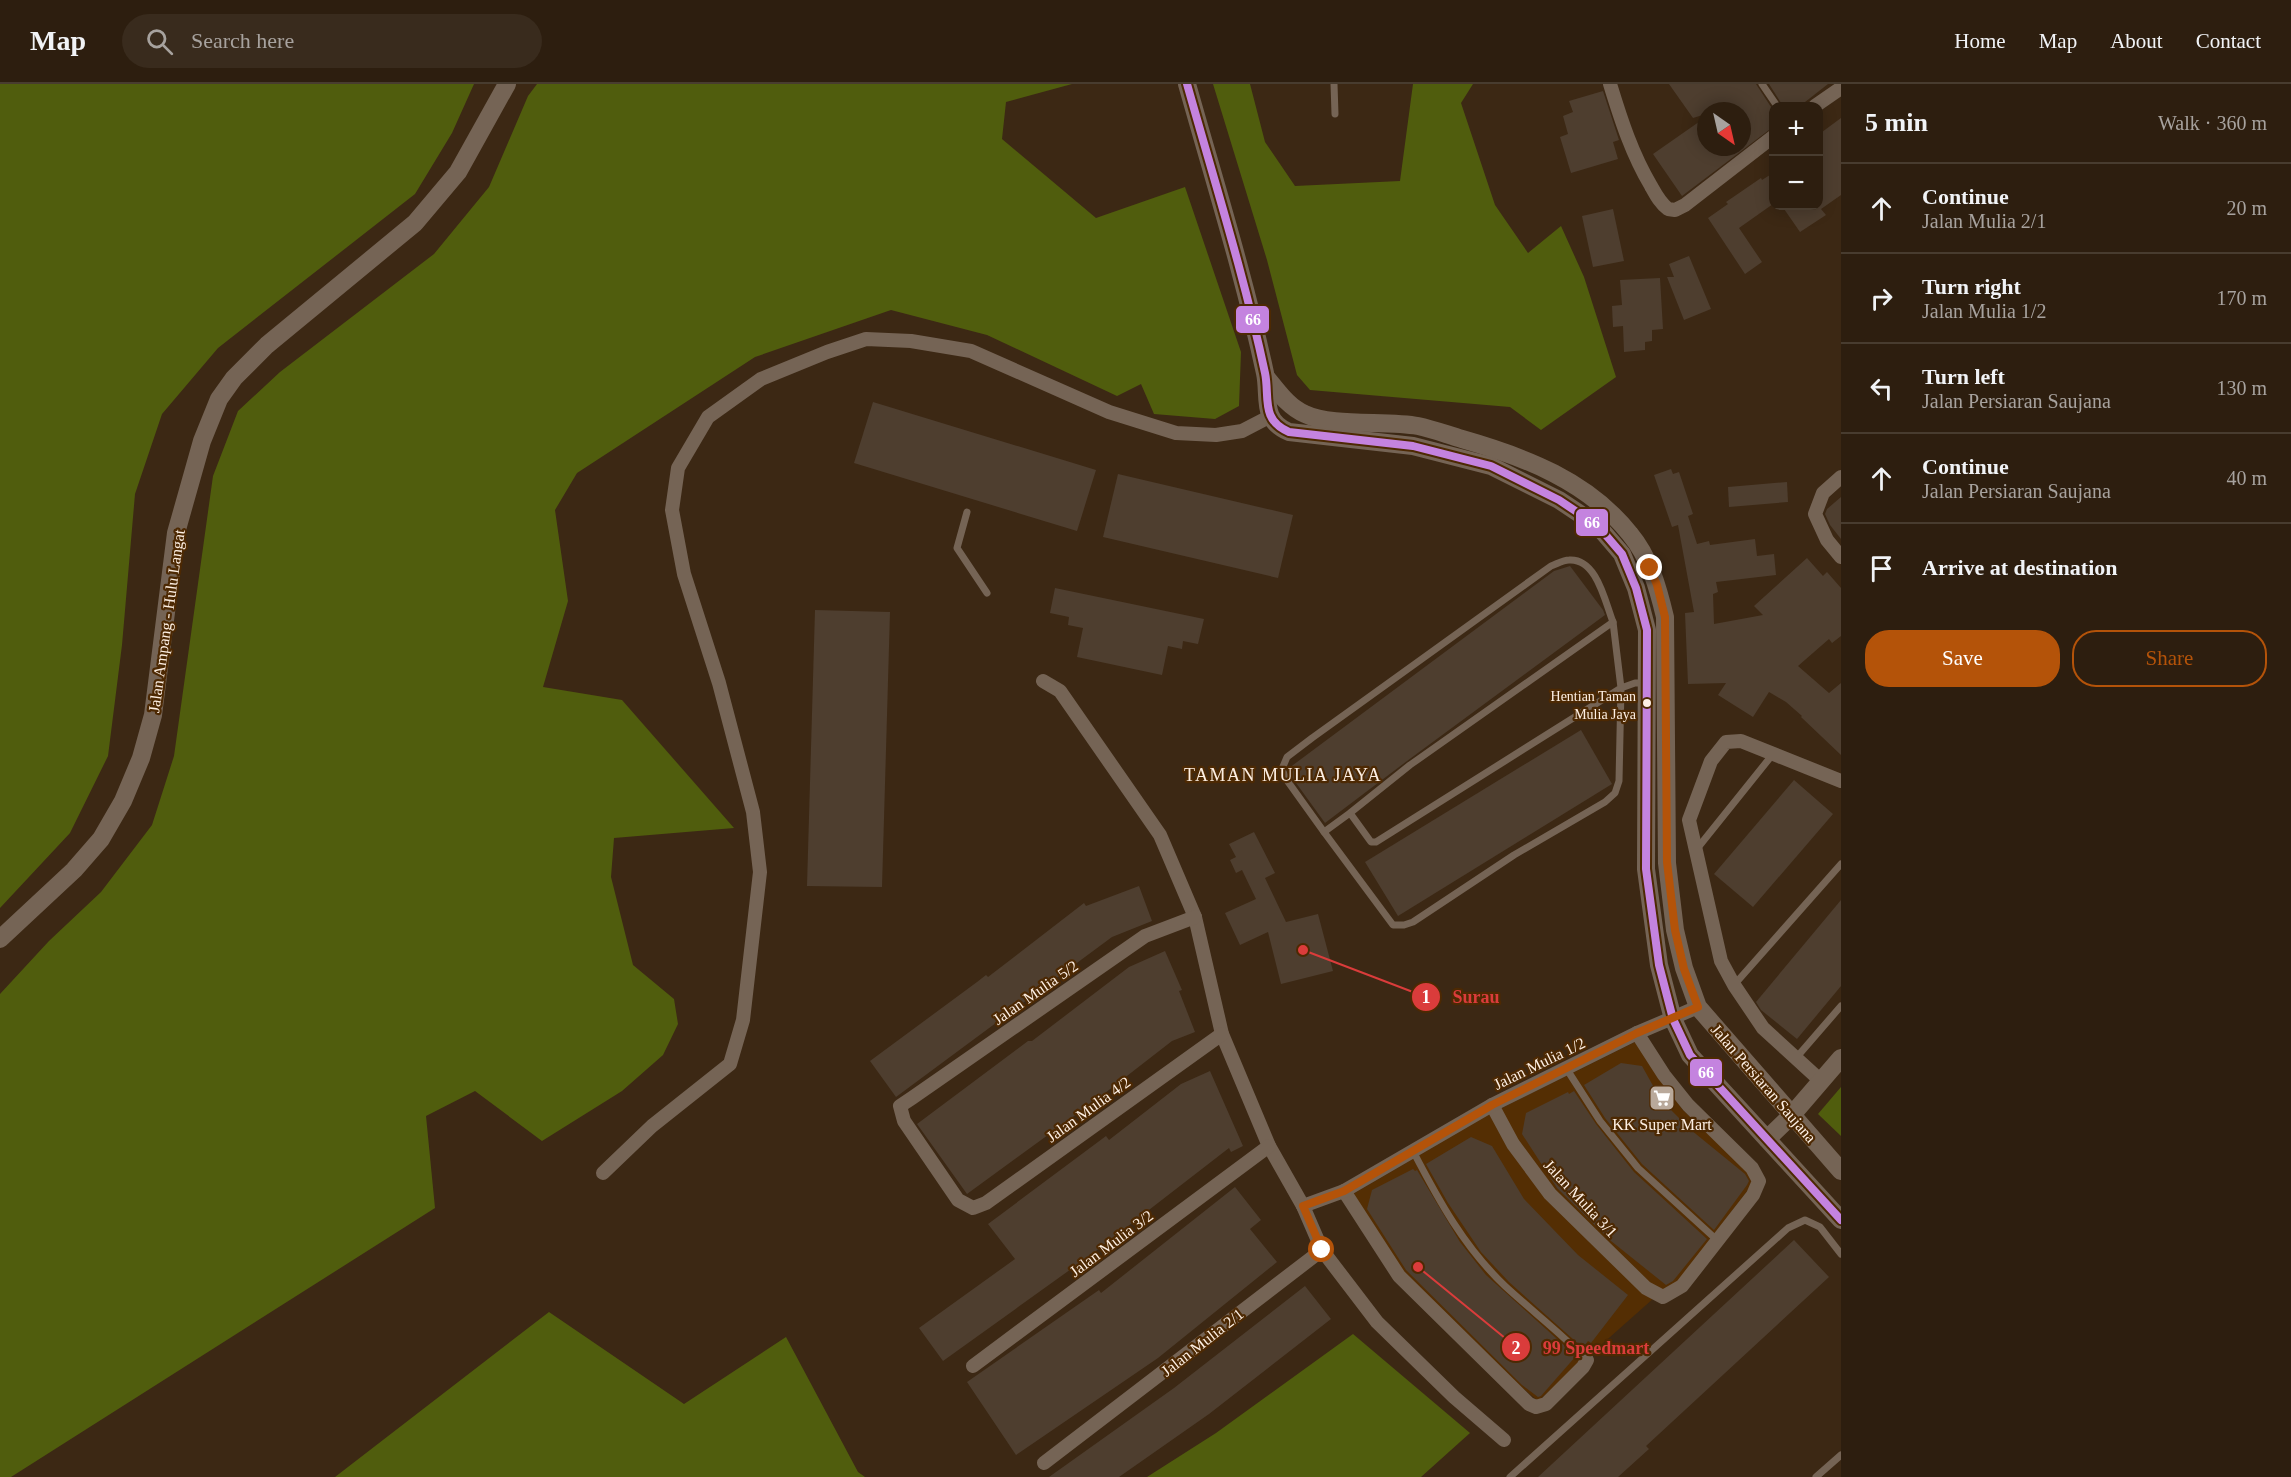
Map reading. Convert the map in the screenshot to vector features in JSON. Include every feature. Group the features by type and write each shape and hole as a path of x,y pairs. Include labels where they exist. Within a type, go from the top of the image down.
{"street":[{"name":"Jalan Ampang - Hulu Langat","path":"0,939 74,870 101,838 123,801 141,758 153,715 176,533 202,441 219,399 234,378 267,345 415,223 458,172 507,84"},
{"path":"603,1173 652,1126 730,1064 743,1020 760,872 753,812 719,682 684,574 672,510 678,468 708,417 761,379 866,339 911,341 971,351 1109,412 1176,434 1216,435 1242,431 1271,416 1266,401 1266,376 1251,313 1187,84"},
{"path":"1610,84 1626,137 1641,170 1658,198 1668,209 1675,210 1681,207 1769,139"},
{"path":"1821,102 1841,88"},
{"path":"1266,376 1290,404 1306,415 1328,419 1418,426 1500,450 1562,477 1583,489 1613,515 1631,535 1650,568 1665,617 1666,678"},
{"name":"Jalan Persiaran Saujana","path":"1271,416 1280,428 1289,432 1413,446 1491,466 1558,500 1598,526 1622,554 1636,588 1647,630 1646,869 1659,965 1673,1018 1690,1055 1841,1220"},
{"path":"1841,477 1822,493 1815,514 1827,540 1841,557"},
{"name":"Jalan Persiaran Saujana","path":"1666,678 1667,862 1675,930 1684,969 1698,1007 1841,1171"},
{"path":"1043,681 1060,691 1160,835 1195,917 1222,1034 1269,1146 1303,1206 1322,1250 1377,1322 1454,1397 1504,1440"},
{"path":"1821,1081 1763,1028 1721,961 1689,820 1711,761 1726,742 1741,741 1841,781"},
{"name":"Jalan Mulia 5/2","path":"973,1208 958,1200 904,1121 900,1106 1145,936 1195,917"},
{"name":"Jalan Mulia 1/2","path":"1303,1206 1344,1191 1492,1105 1637,1033 1698,1007"},
{"path":"1637,1033 1664,1075 1688,1105 1752,1168 1759,1180 1753,1195 1718,1240"},
{"name":"Jalan Mulia 4/2","path":"973,1208 986,1203 1222,1034"},
{"path":"1767,1139 1791,1116 1841,1058"},
{"name":"Jalan Mulia 3/1","path":"1492,1105 1513,1144 1550,1194 1646,1288 1663,1297 1682,1286 1718,1240"},
{"name":"Jalan Mulia 3/2","path":"973,1366 1269,1146"},
{"path":"1344,1191 1399,1276 1529,1404 1536,1407 1546,1404 1583,1367 1587,1360"},
{"name":"Jalan Mulia 2/1","path":"1044,1463 1322,1250"}],"lane":[{"path":"1335,84 1335,114"},
{"path":"1762,84 1774,102"},
{"path":"968,512 957,548 987,593"},
{"path":"1566,559 1578,560 1594,574 1613,622 1621,688 1619,781 1615,793 1605,802 1514,855 1413,922 1404,925 1393,925 1286,779 1282,769 1287,757 1321,731 1551,567 1566,559"},
{"path":"1324,832 1410,765 1613,622"},
{"path":"1350,813 1371,842 1376,842 1621,688 1635,683 1647,683 1666,678"},
{"path":"1696,850 1773,754"},
{"path":"1734,985 1841,864"},
{"path":"1796,1058 1841,1006"},
{"path":"1566,1068 1600,1121 1638,1168 1718,1240"},
{"path":"1413,1151 1445,1212 1473,1251 1504,1285 1587,1360"},
{"path":"1510,1477 1788,1228 1805,1220 1820,1227 1841,1254"},
{"path":"1816,1477 1841,1455"}],"shaded area":[{"path":"1635,1042 1682,1109 1747,1171 1754,1182 1678,1282 1663,1290 1538,1401 1478,1351 1410,1282 1353,1194 1490,1114"}],"green space":[{"path":"0,84 474,84 452,133 415,194 218,348 162,414 135,494 122,645 108,756 70,833 0,908"},
{"path":"537,84 1072,84 1006,102 1002,139 1096,218 1185,187 1241,352 1239,406 1215,419 1154,414 1141,384 1117,396 987,335 891,310 755,357 577,473 555,510 568,601 543,687 622,700 734,828 614,838 611,877 633,965 674,999 678,1024 663,1055 622,1091 542,1141 475,1091 426,1116 435,1208 11,1477 0,1477 0,994 49,941 101,892 152,825 174,756 213,476 238,411 280,372 434,254 489,187 528,96"},
{"path":"1213,84 1250,84 1265,142 1295,186 1400,181 1413,84 1473,84 1461,103 1495,205 1528,253 1561,226 1584,277 1616,377 1541,430 1510,407 1310,390 1297,375 1267,260"},
{"path":"1841,1087 1841,1136 1818,1114"},
{"path":"549,1312 684,1404 786,1337 858,1472 865,1477 335,1477"},
{"path":"1353,1334 1470,1433 1421,1477 1147,1477 1216,1433"}],"building":[{"path":"1669,84 1756,84 1769,104 1769,130 1751,144 1751,102 1697,102 1697,117 1693,118"},
{"path":"1769,84 1828,84 1805,102 1780,102"},
{"path":"1603,91 1619,140 1613,142 1618,159 1571,173 1560,137 1568,134 1563,116 1573,112 1569,101"},
{"path":"1841,118 1841,195 1823,208 1823,156 1823,131"},
{"path":"1697,123 1697,156 1735,156 1682,196 1653,154"},
{"path":"1769,176 1769,207 1739,228 1762,262 1745,274 1708,218 1728,204 1726,202 1761,178 1762,180"},
{"path":"1613,209 1624,261 1593,267 1582,216"},
{"path":"1785,210 1822,210 1826,215 1800,232"},
{"path":"1689,256 1711,309 1684,320 1667,277 1674,277 1669,264"},
{"path":"1660,278 1663,329 1652,330 1652,341 1645,342 1645,350 1624,352 1623,326 1613,327 1612,306 1622,305 1620,280"},
{"path":"873,402 1096,470 1077,531 854,463"},
{"path":"1671,469 1673,474 1679,472 1693,514 1688,516 1697,544 1709,541 1710,545 1755,539 1757,556 1774,554 1776,575 1716,582 1718,592 1713,594 1714,624 1763,615 1754,606 1807,558 1823,576 1827,572 1841,588 1841,636 1832,643 1829,639 1798,666 1829,693 1841,683 1841,755 1786,702 1769,692 1753,717 1718,695 1726,683 1688,684 1685,613 1694,612 1678,525 1672,527 1654,475"},
{"path":"1118,474 1293,515 1278,578 1103,537"},
{"path":"1787,482 1788,502 1729,507 1728,487"},
{"path":"1841,497 1841,539 1825,514 1827,509"},
{"path":"1570,566 1605,615 1325,823 1291,776 1289,768 1554,571"},
{"path":"1055,588 1204,619 1198,644 1183,641 1182,649 1168,646 1162,675 1077,657 1083,628 1068,625 1069,617 1050,613"},
{"path":"815,610 890,612 882,887 807,886"},
{"path":"1581,730 1612,784 1398,916 1365,862"},
{"path":"1794,780 1833,814 1753,907 1714,874"},
{"path":"1254,832 1275,873 1265,878 1286,922 1318,914 1333,971 1281,984 1268,932 1240,945 1225,913 1256,899 1242,870 1236,873 1230,860 1236,857 1229,844"},
{"path":"1139,886 1152,921 1112,937 896,1097 870,1061 986,975 988,977 1084,903 1086,906"},
{"path":"1841,900 1841,986 1797,1039 1761,1010 1756,1002"},
{"path":"1165,951 1182,990 1179,991 1195,1032 1172,1041 1096,1100 967,1194 917,1124 1129,967"},
{"path":"1621,1063 1642,1066 1661,1100 1691,1130 1745,1174 1749,1181 1714,1230 1642,1164 1605,1118 1584,1085"},
{"path":"1210,1071 1243,1146 1231,1152 1229,1148 1092,1254 943,1361 919,1328 1015,1259 988,1224 1106,1136 1109,1140 1181,1084"},
{"path":"1574,1091 1596,1124 1634,1172 1707,1239 1673,1281 1666,1285 1611,1241 1557,1188 1522,1134 1526,1113"},
{"path":"1471,1137 1492,1146 1524,1199 1578,1255 1628,1295 1591,1343 1588,1341 1583,1348 1509,1282 1481,1252 1448,1203 1426,1164"},
{"path":"1413,1169 1417,1170 1460,1242 1486,1275 1576,1356 1541,1396 1538,1397 1522,1385 1406,1270 1367,1209 1372,1190"},
{"path":"1235,1187 1261,1220 1250,1229 1277,1262 1158,1358 1016,1455 967,1382 1099,1290 1101,1293"},
{"path":"1794,1240 1829,1277 1646,1446 1649,1449 1618,1477 1538,1477"},
{"path":"1305,1286 1331,1319 1209,1414 1119,1477 1049,1477 1174,1388"}],"transit line":[{"name":"66","path":"1187,84 1248,300 1265,373 1268,407 1274,421 1289,432 1413,446 1491,466 1559,500 1598,526 1622,554 1636,588 1647,630 1646,869 1659,965 1673,1019 1690,1055 1841,1220"}],"place":[{"name":"Hentian Taman Mulia Jaya","path":"1647,703"},
{"name":"Surau","path":"1303,950"},
{"name":"KK Super Mart","path":"1662,1098"},
{"name":"99 Speedmart","path":"1418,1267"}],"district":[{"name":"TAMAN MULIA JAYA","path":"1283,775"}],"route":[{"path":"1322,1250 1303,1206 1344,1191 1492,1105 1637,1033 1698,1007 1684,969 1675,930 1667,862 1665,617 1650,568"}]}
